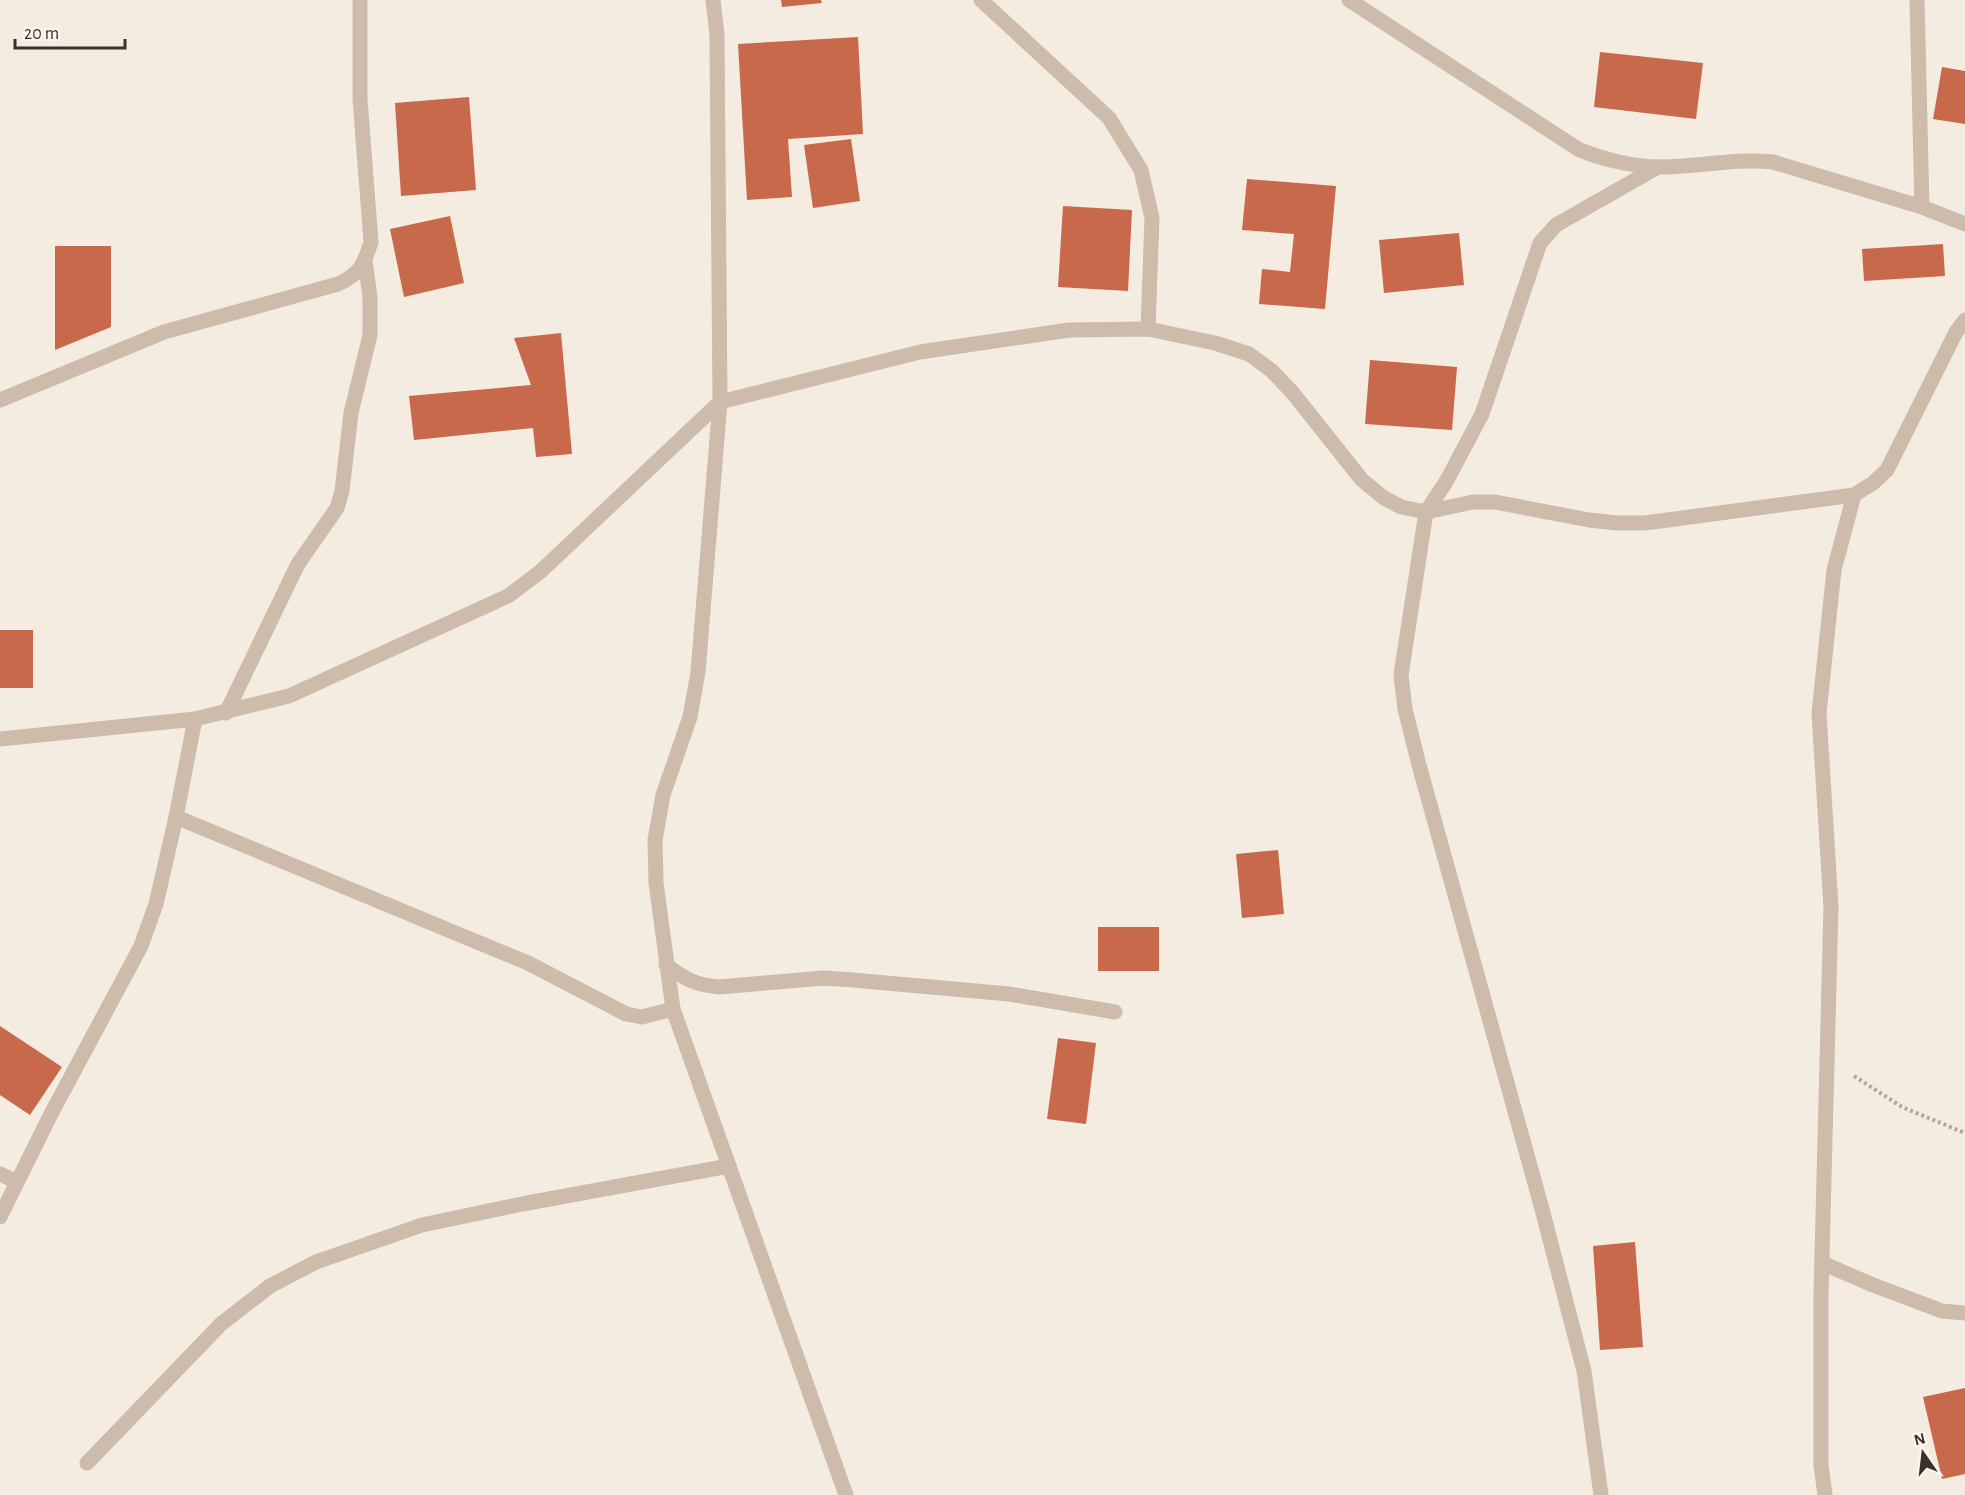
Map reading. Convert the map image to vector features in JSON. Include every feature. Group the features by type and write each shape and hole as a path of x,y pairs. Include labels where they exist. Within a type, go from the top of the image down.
{"street":[{"path":"0,399 164,332 338,284 354,276 365,261 371,242 360,99 360,0"},
{"path":"713,0 717,36 720,402 698,672 690,717 663,795 655,840 656,883 674,1010 846,1495"},
{"path":"981,0 1109,118 1142,170 1152,218 1148,329"},
{"path":"1349,0 1578,149 1599,158 1658,167 1749,159 1773,162 1922,207 1965,224"},
{"path":"1917,0 1922,207"},
{"path":"1601,1495 1584,1371 1405,709 1401,675 1426,512 1446,482 1482,414 1540,243 1556,225 1658,167"},
{"path":"226,713 298,564 337,508 342,491 351,413 370,335 370,297 365,261"},
{"path":"0,739 195,719 289,696 508,596 540,572 720,402 920,352 1069,330 1148,329 1215,343 1250,354 1272,370 1362,480 1384,498 1401,507 1426,512 1473,502 1495,502 1589,520 1645,523 1854,495 1874,483 1887,470 1956,332 1965,320"},
{"path":"1825,1495 1821,1465 1822,1263 1831,906 1818,713 1834,570 1854,495"},
{"path":"0,1216 51,1114 141,946 156,904 195,719"},
{"path":"176,817 528,963 626,1014 642,1017 674,1010"},
{"path":"666,966 689,981 711,986 824,978 1009,993 1115,1012"},
{"path":"87,1463 221,1324 270,1286 316,1262 422,1225 729,1166"},
{"path":"0,1174 17,1182"},
{"path":"1822,1263 1872,1285 1942,1311 1965,1313"}],"path":[{"path":"1827,1058 1902,1107 1965,1133"}],"building":[{"path":"781,0 821,0 822,3 782,7"},
{"path":"858,37 863,134 788,139 792,197 747,200 738,44"},
{"path":"1600,52 1703,63 1696,119 1594,107"},
{"path":"1942,67 1965,71 1965,124 1933,119"},
{"path":"469,97 476,190 401,196 395,103"},
{"path":"851,139 860,201 813,208 804,145"},
{"path":"1247,179 1336,186 1325,309 1259,304 1262,269 1290,272 1294,234 1242,230"},
{"path":"1063,206 1132,210 1128,291 1058,287"},
{"path":"450,216 464,283 404,297 390,229"},
{"path":"1459,233 1464,285 1384,293 1379,240"},
{"path":"1943,244 1945,276 1864,281 1862,249"},
{"path":"55,246 111,246 111,327 55,350"},
{"path":"561,333 572,454 536,457 533,428 414,440 409,396 531,385 514,338"},
{"path":"1370,360 1457,367 1452,430 1365,424"},
{"path":"0,630 33,630 33,688 0,688"},
{"path":"1278,850 1284,914 1242,918 1236,854"},
{"path":"1098,927 1159,927 1159,971 1098,971"},
{"path":"0,1026 62,1067 30,1115 0,1095"},
{"path":"1058,1038 1096,1043 1086,1124 1047,1119"},
{"path":"1635,1242 1643,1347 1600,1350 1593,1246"},
{"path":"1965,1388 1965,1474 1942,1479 1923,1397"}]}
